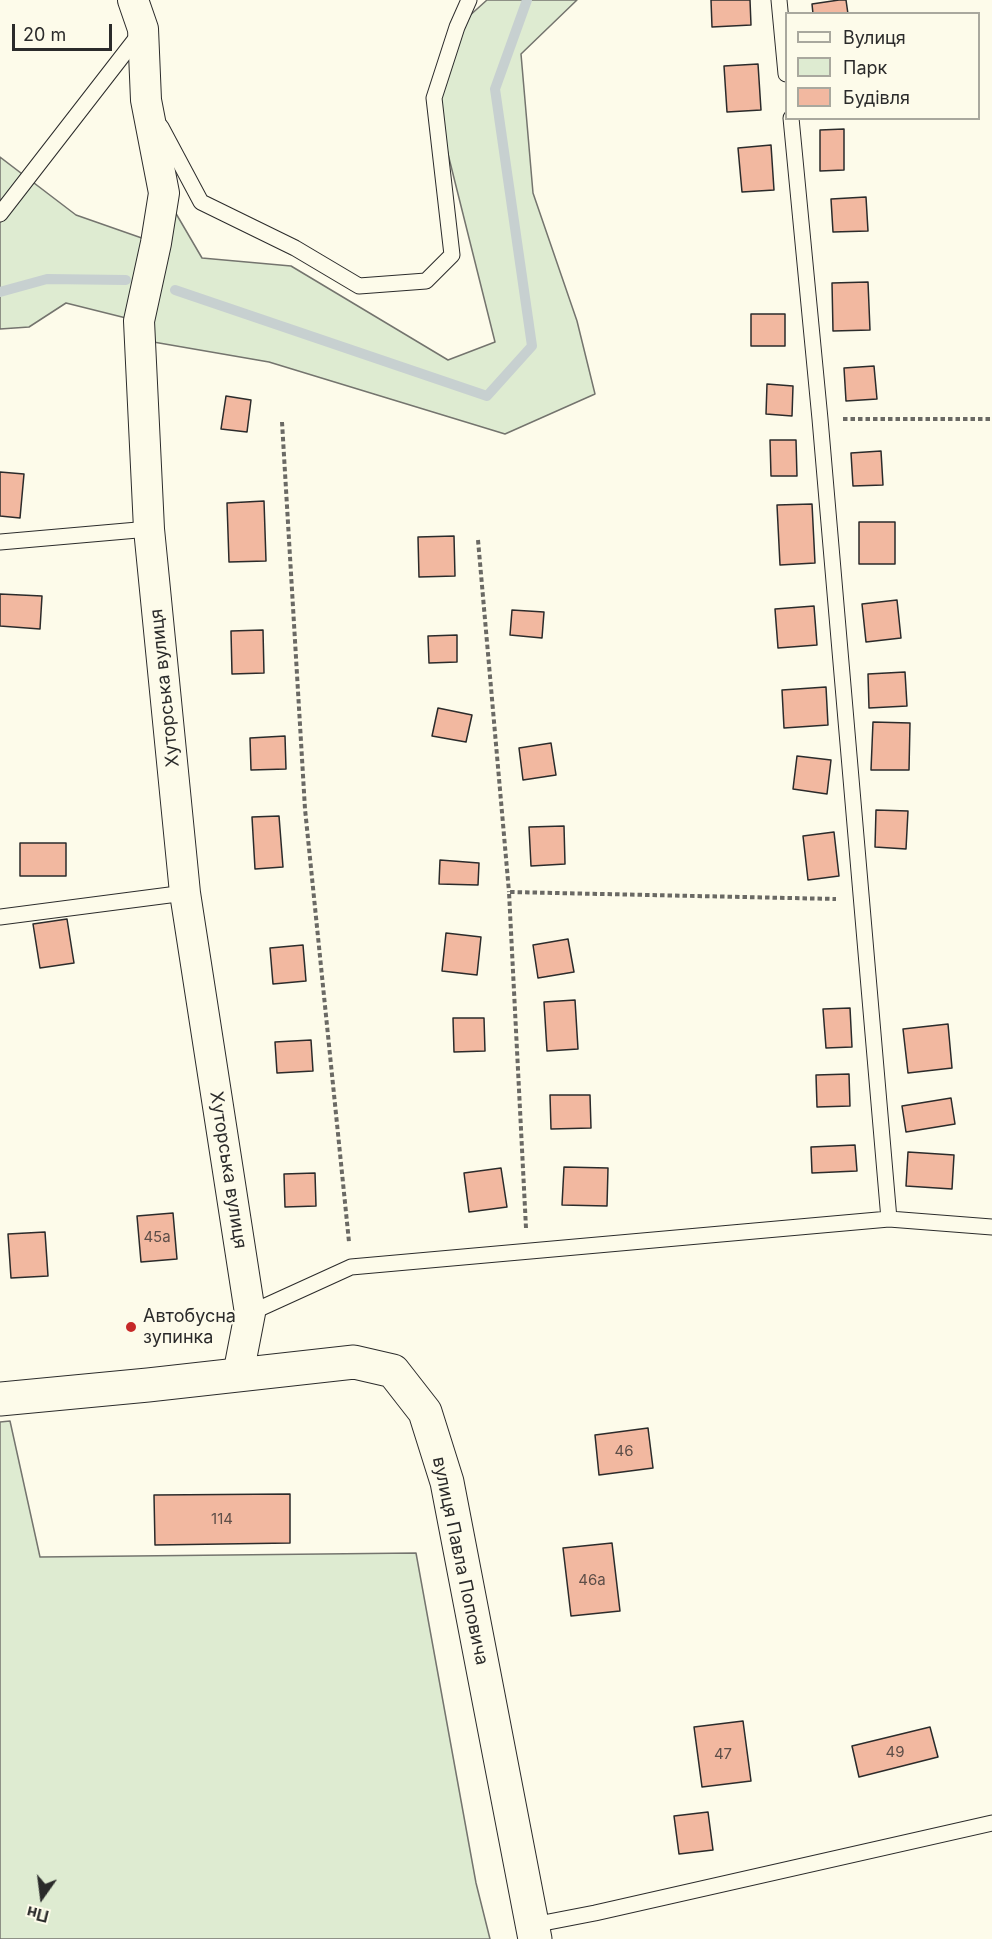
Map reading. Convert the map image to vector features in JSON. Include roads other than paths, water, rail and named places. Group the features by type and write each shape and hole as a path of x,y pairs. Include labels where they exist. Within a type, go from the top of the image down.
{"street":[{"name":"Хуторська вулиця","path":"134,0 143,29 147,100 164,194 156,243 138,321 149,529 185,894 250,1313 238,1375"},
{"name":"вулиця Павла Поповича","path":"0,1399 354,1362 393,1371 425,1412 447,1482 534,1932"}],"lane":[{"path":"147,100 201,202 295,248 359,286 426,281 452,255 434,98 457,27 469,0"},
{"path":"779,0 785,63"},
{"path":"0,214 143,29"},
{"path":"791,120 820,419 889,1219"},
{"path":"0,542 149,529"},
{"path":"0,917 185,894"},
{"path":"250,1313 351,1267 889,1219 992,1227"},
{"path":"534,1932 595,1913 992,1823"}],"waterway":[{"path":"175,290 487,396 532,346 495,89 527,0"},
{"path":"0,292 47,279 126,280"}],"place":[{"name":"Автобусна зупинка","path":"131,1327"}]}
